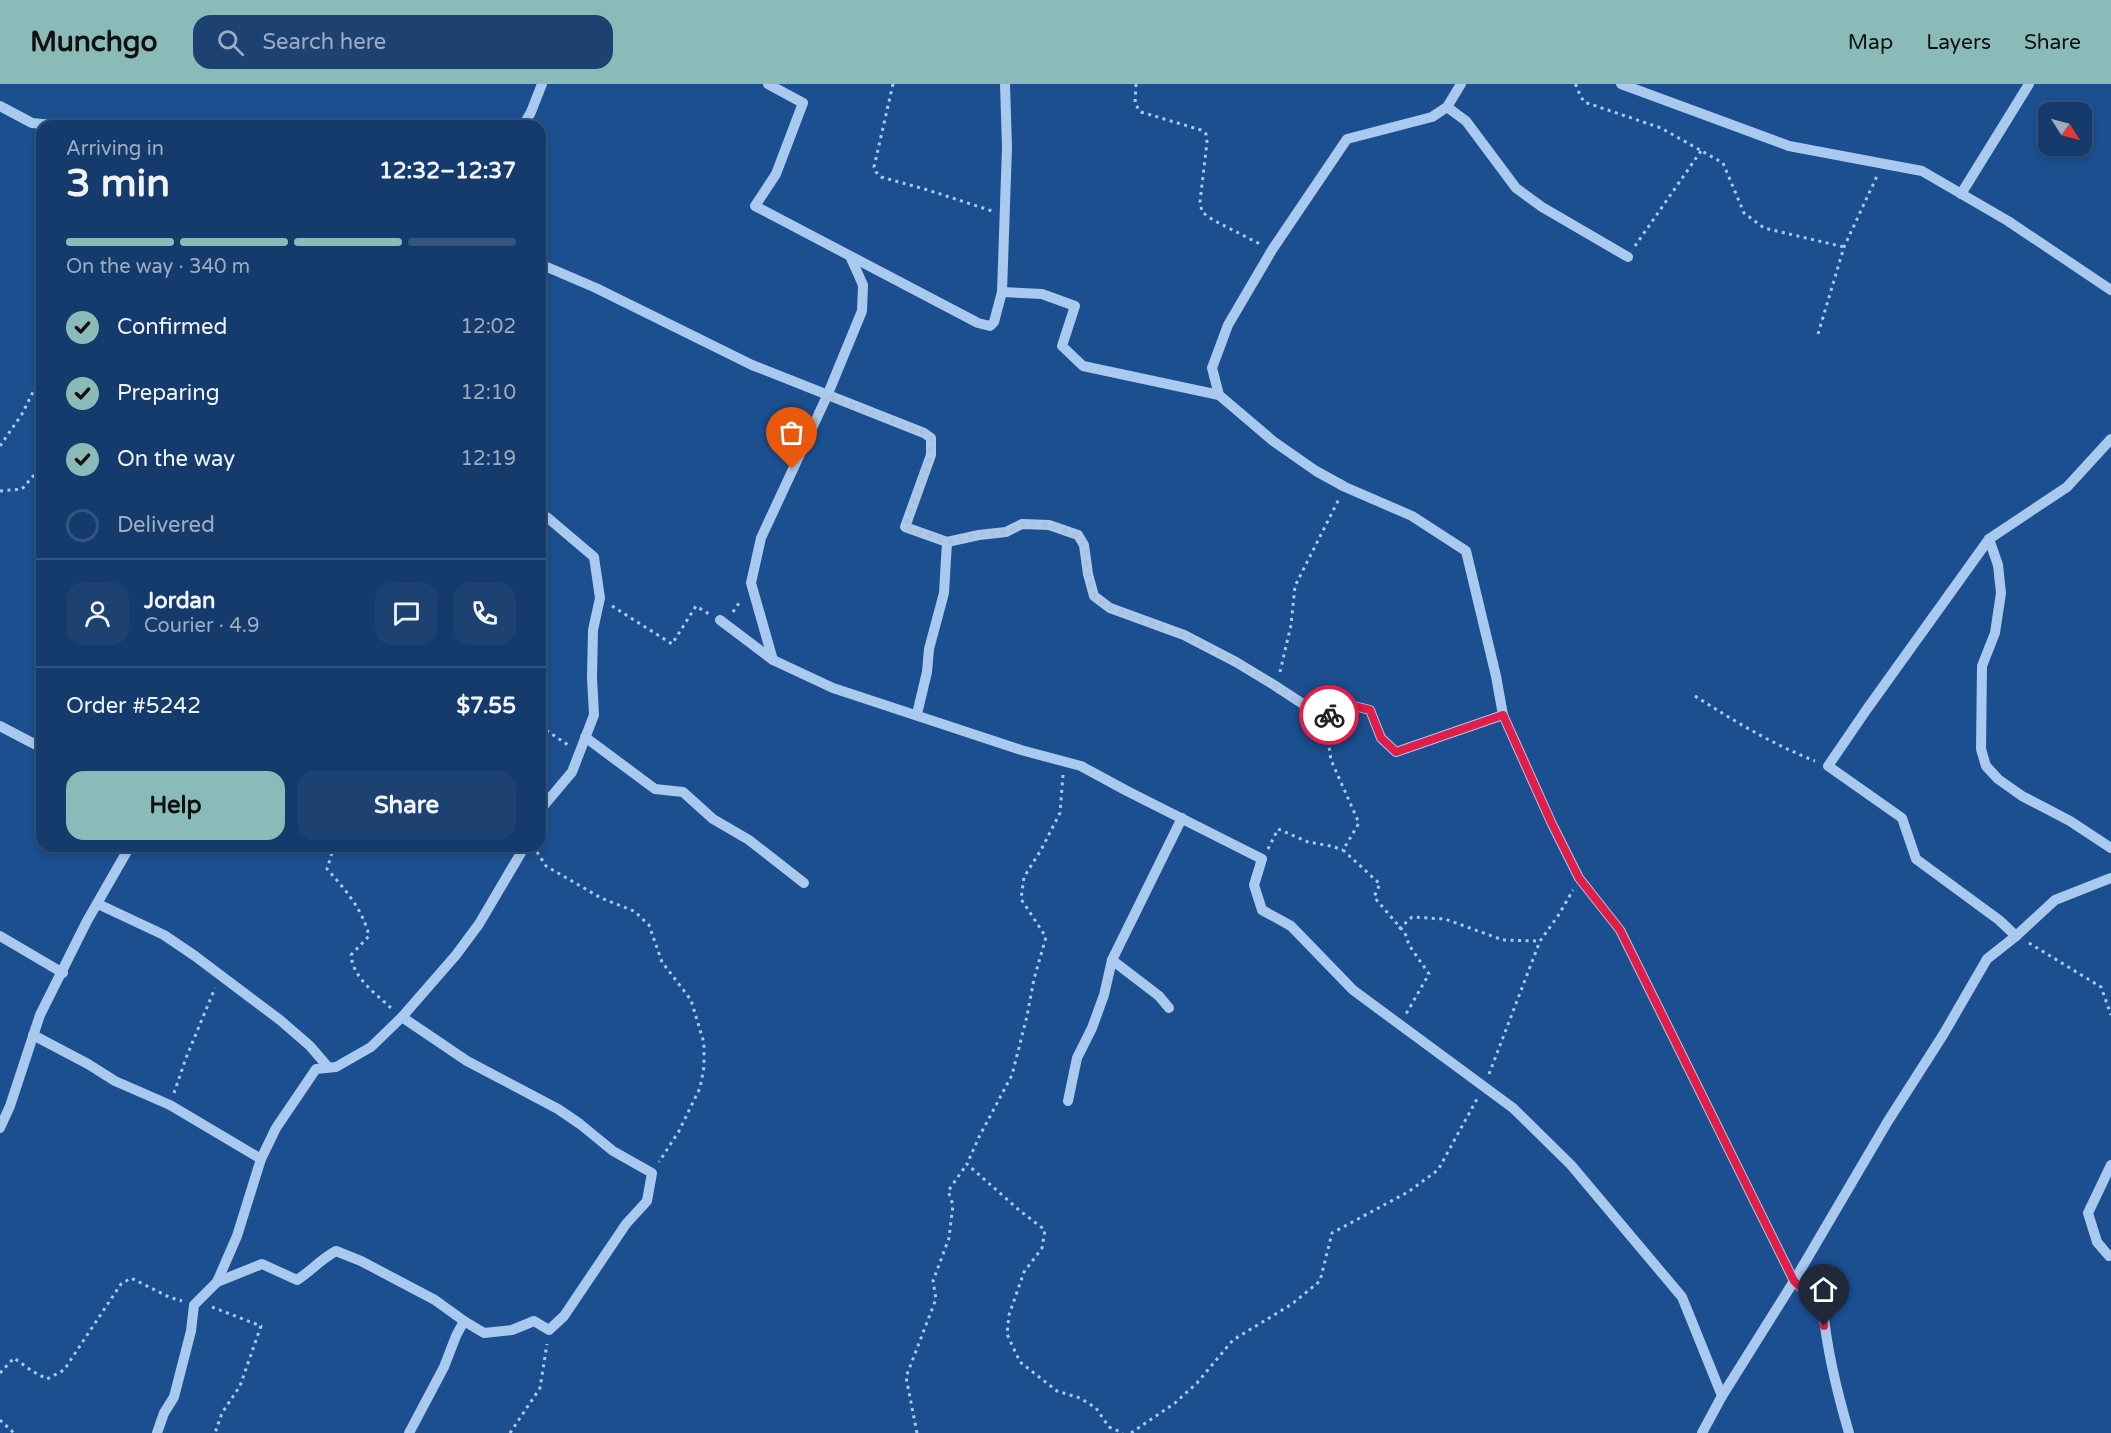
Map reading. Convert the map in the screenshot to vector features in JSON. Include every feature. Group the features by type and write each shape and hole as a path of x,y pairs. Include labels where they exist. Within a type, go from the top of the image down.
{"street":[{"path":"526,120 542,84"},
{"path":"768,84 803,103 776,174 755,206 990,326 994,322 1002,292 1007,147 1005,84"},
{"path":"1219,395 1212,368 1228,325 1272,250 1347,139 1432,117 1447,107 1461,84"},
{"path":"1621,84 1790,146 1922,171 2008,221 2111,290"},
{"path":"1961,194 2029,84"},
{"path":"0,106 36,123"},
{"path":"1447,107 1466,121 1516,188 1542,207 1628,257"},
{"path":"773,660 751,583 761,538 827,396 862,311 862,285 850,256"},
{"path":"546,267 596,288 752,365 924,433 931,438 931,455 905,527 947,542 1006,532 1022,524 1049,525 1078,536 1084,545 1094,596 1110,608 1184,635 1274,685 1326,719 1333,708 1350,705 1370,710 1381,738 1396,752 1503,715"},
{"path":"1002,292 1042,294 1075,306 1062,346 1083,366 1219,395 1273,441 1316,471 1345,487 1412,516 1466,550 1503,715 1579,878 1620,930 1794,1281 1823,1309 1826,1344 1849,1433"},
{"path":"2016,936 1999,920 1916,859 1902,818 1828,766 1989,539 2067,488 2111,439"},
{"path":"546,517 594,557 600,598 593,630 594,715 572,772 546,803"},
{"path":"1989,539 1998,565 2001,593 1995,633 1982,666 1981,749 1986,766 1998,779 2022,796 2070,821 2111,848"},
{"path":"917,714 927,672 929,649 944,593 947,542"},
{"path":"720,620 773,660 834,688 1021,750 1081,766 1262,859 1254,885 1262,910 1291,926 1353,990 1513,1108 1571,1165 1682,1297 1722,1396"},
{"path":"0,726 36,745"},
{"path":"585,737 655,789 683,792 712,819 749,840 804,884"},
{"path":"1068,1101 1077,1058 1092,1028 1104,995 1112,960 1182,818"},
{"path":"0,1128 40,1015 87,921 127,852"},
{"path":"157,1433 164,1413 174,1396 191,1331 194,1305 217,1282 237,1236 261,1159 276,1128 316,1069 336,1066 371,1047 402,1017 473,932 521,852"},
{"path":"1702,1433 1722,1396 1988,959 2055,900 2111,879"},
{"path":"98,904 164,935 221,975 303,1040 328,1067"},
{"path":"0,936 63,972"},
{"path":"1112,960 1159,996 1169,1008"},
{"path":"217,1282 262,1264 297,1280 310,1272 322,1259 336,1251 361,1261 435,1300 464,1322 484,1333 512,1330 534,1321 549,1330 564,1316 626,1224 647,1201 652,1173 613,1151 580,1124 558,1110 467,1061 402,1017"},
{"path":"33,1035 115,1081 170,1105 261,1159"},
{"path":"2111,1165 2088,1213 2097,1242 2109,1256 2111,1255"},
{"path":"409,1433 444,1367 464,1322"}],"path":[{"path":"893,84 874,167 876,172 882,177 1005,215"},
{"path":"1136,84 1135,104 1141,112 1201,130 1206,134 1200,202 1204,215 1272,250"},
{"path":"1576,84 1584,102 1661,128 1723,164 1744,213 1764,228 1844,247"},
{"path":"1628,257 1701,151"},
{"path":"1818,334 1844,247 1883,164"},
{"path":"0,446 22,414 36,386"},
{"path":"0,491 22,489 36,473"},
{"path":"1274,685 1281,669 1291,625 1295,586 1345,487"},
{"path":"600,598 672,644 696,606 720,620 732,614 751,583"},
{"path":"1695,696 1736,723 1782,747 1828,766"},
{"path":"1326,719 1331,760 1359,823 1343,850"},
{"path":"546,730 579,753"},
{"path":"917,1433 906,1377 936,1299 933,1281 949,1238 953,1205 948,1191 967,1164 1012,1076 1046,937 1021,899 1024,877 1060,813 1064,761"},
{"path":"1262,859 1278,829 1308,842 1343,850 1380,884 1374,897 1390,914 1399,929 1405,933 1409,945 1430,974 1400,1024"},
{"path":"332,852 327,869 342,885 365,920 369,936 351,955 352,965 364,984 402,1017"},
{"path":"536,852 546,866 601,898 634,911 649,925 662,962 691,1000 698,1018 704,1043 704,1067 700,1088 679,1131 652,1173"},
{"path":"1131,1433 1190,1390 1233,1340 1292,1304 1320,1281 1332,1233 1408,1192 1438,1170 1484,1087 1540,941 1558,916 1579,878"},
{"path":"1399,929 1412,917 1445,919 1503,940 1540,941"},
{"path":"2016,936 2050,954 2101,987 2111,1015"},
{"path":"170,1105 186,1058 221,975"},
{"path":"967,1164 1045,1230 1042,1248 1024,1272 1009,1315 1007,1334 1020,1362 1057,1391 1080,1398 1096,1408 1109,1426 1123,1433"},
{"path":"0,1373 14,1358 47,1379 64,1370 122,1284 131,1278 169,1297 194,1305 208,1306 261,1326 240,1386 222,1413 214,1433"},
{"path":"510,1433 540,1388 549,1330"},
{"path":"0,1420 14,1433"}],"way so far":[{"path":"792,469 827,396 924,433 931,438 931,455 905,527 947,542 1006,532 1022,524 1049,525 1078,536 1084,545 1094,596 1110,608 1184,635 1236,662 1326,719 1329,715"}],"route":[{"path":"1329,715 1333,708 1350,705 1370,710 1381,738 1396,752 1503,715 1579,878 1620,930 1794,1281 1823,1309 1824,1326"}]}
